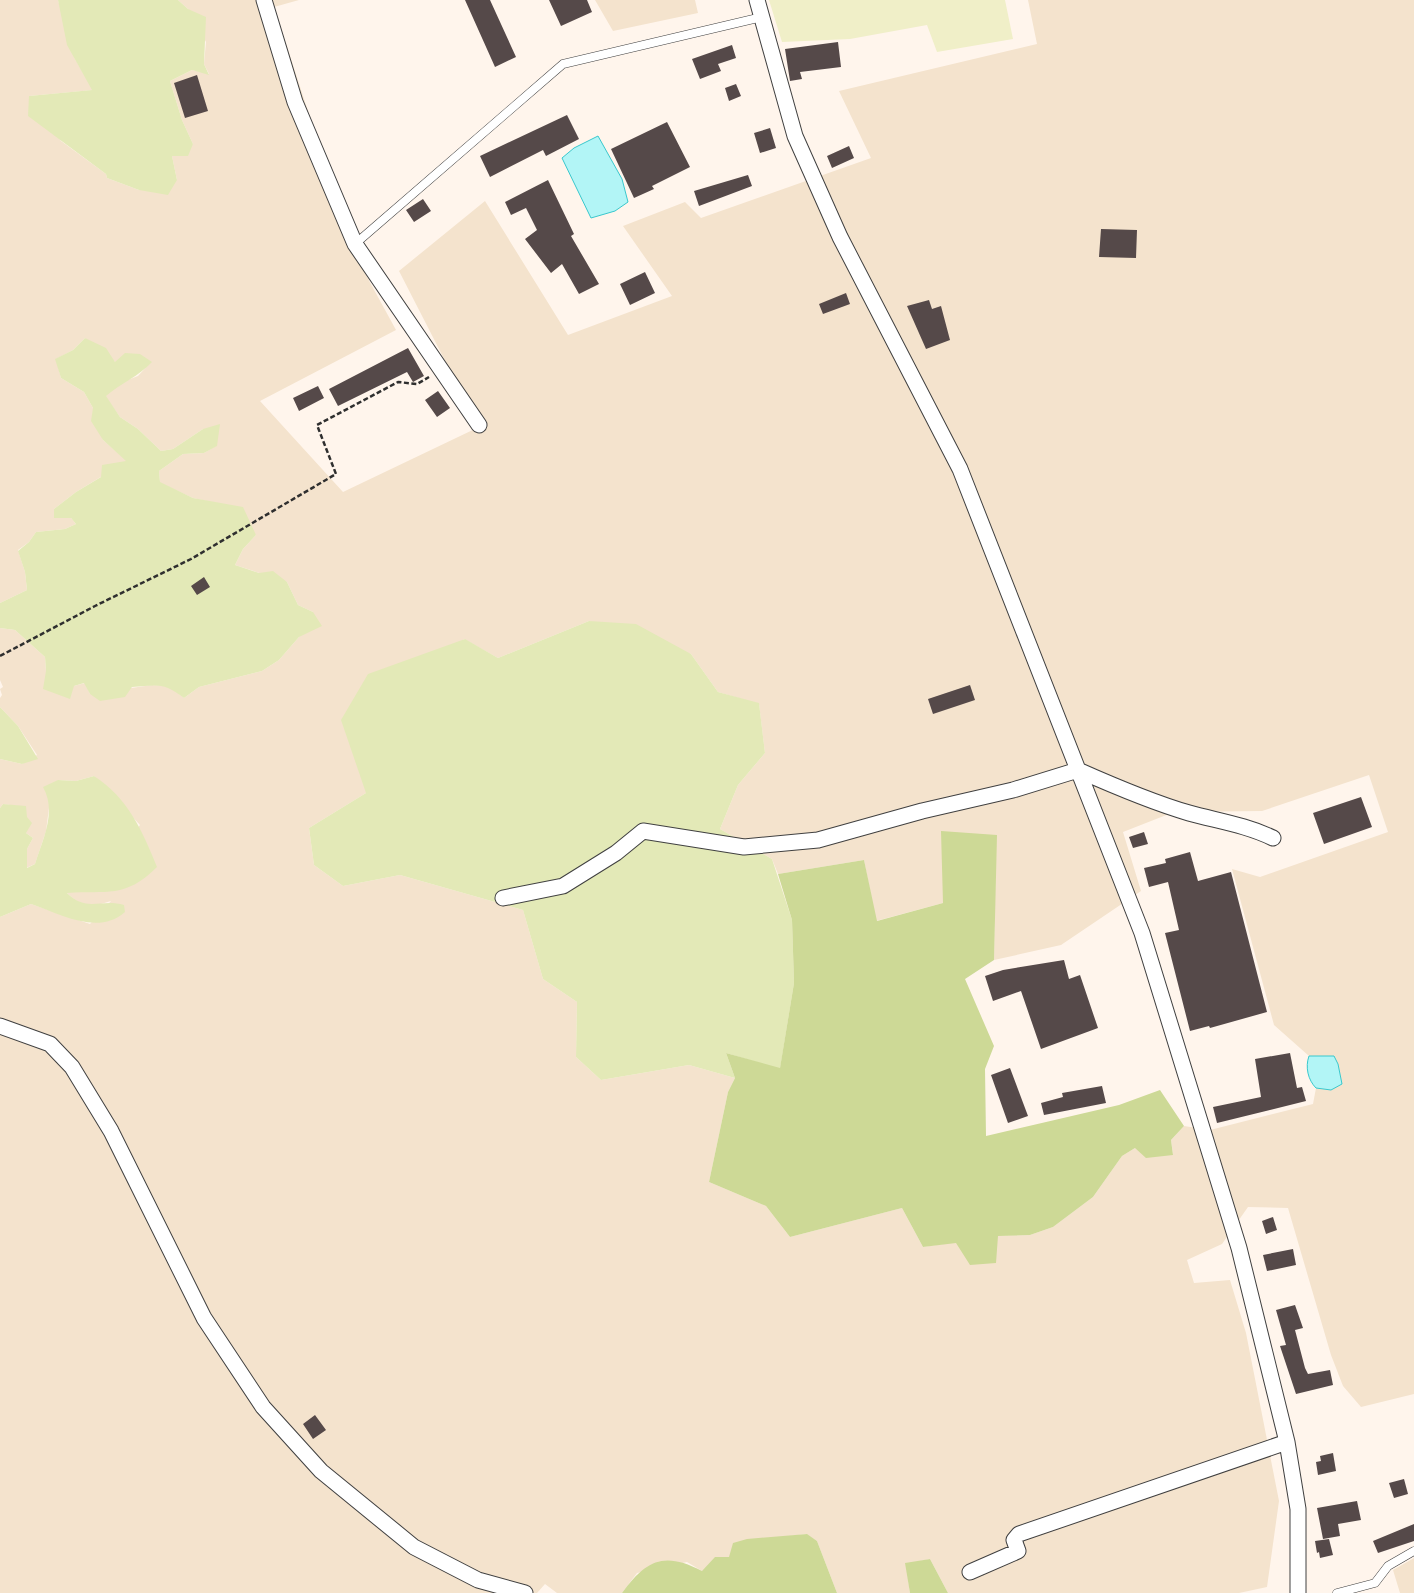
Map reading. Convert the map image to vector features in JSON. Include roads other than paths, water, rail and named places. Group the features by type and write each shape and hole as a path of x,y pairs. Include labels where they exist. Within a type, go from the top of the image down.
{"street":[{"path":"264,0 295,102 355,244 479,425"},
{"path":"757,0 795,136 840,237 960,469 1142,933 1239,1248 1286,1442 1298,1509 1298,1593"},
{"path":"503,898 563,886 616,853 643,831 744,848 818,840 922,811 1013,790 1078,770 1127,791 1188,812 1252,828 1273,838"},
{"path":"0,1026 50,1044 72,1067 111,1131 204,1318 263,1407 321,1471 414,1547 478,1580 526,1593"},
{"path":"970,1572 1018,1551 1014,1540 1019,1534 1286,1442"}],"lane":[{"path":"355,244 563,64 762,17"},
{"path":"1337,1593 1375,1583 1388,1566 1414,1552"}],"water":[{"path":"598,136 622,179 628,202 615,211 591,218 562,158 574,148"},
{"path":"1309,1056 1334,1056 1338,1064 1342,1084 1331,1090 1316,1088 1308,1073"}]}
